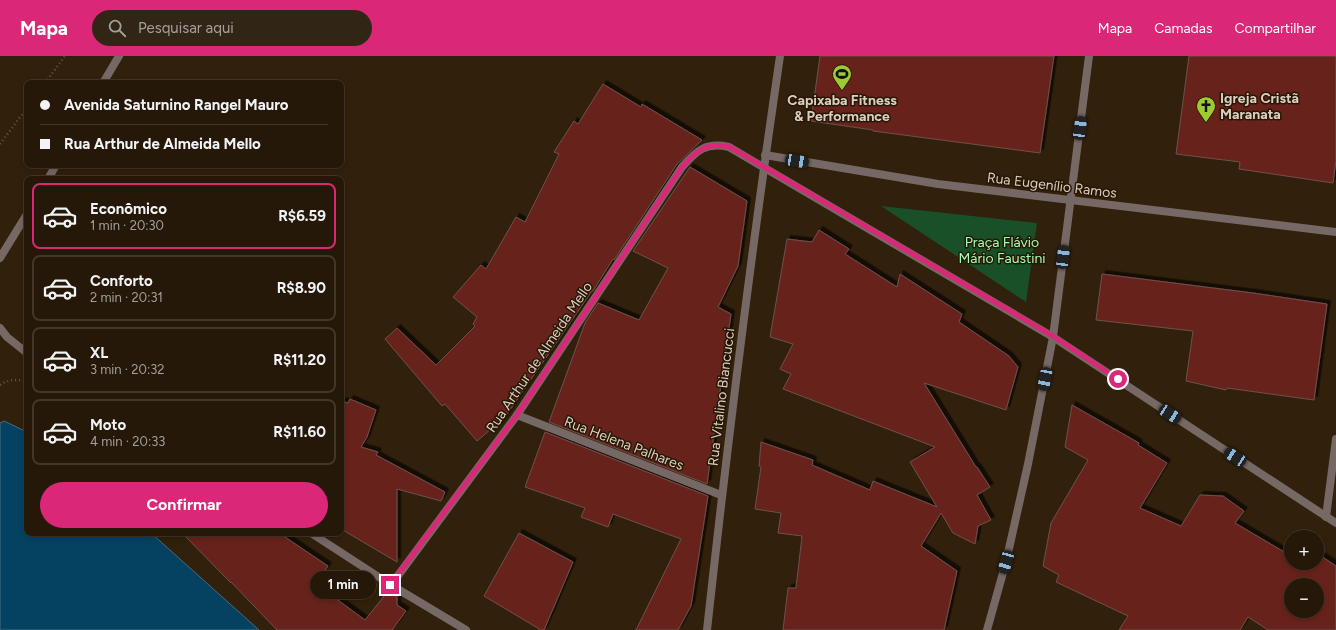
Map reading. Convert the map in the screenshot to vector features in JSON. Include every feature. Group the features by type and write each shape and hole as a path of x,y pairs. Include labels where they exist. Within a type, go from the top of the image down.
{"street":[{"path":"105,80 119,56"},
{"name":"Rua Vitalino Biancucci","path":"707,630 721,495 780,56"},
{"path":"987,630 1006,562 1053,336 1089,56"},
{"name":"Rua Arthur de Almeida Mello","path":"390,585 517,415 682,167 692,156 709,145 730,147 764,167"},
{"name":"Rua Eugenílio Ramos","path":"766,156 938,184 1336,232"},
{"path":"764,167 1053,336 1336,523"},
{"path":"0,258 24,219"},
{"path":"0,328 7,337 24,351"},
{"name":"Rua Helena Palhares","path":"517,415 721,495"},
{"path":"1326,517 1336,439"},
{"path":"316,536 390,585 466,630"}],"path":[{"path":"47,80 65,56"},
{"path":"0,144 24,112"},
{"path":"0,385 8,380 24,381"}],"green space":[{"name":"Praça Flávio Mário Faustini","path":"881,206 1037,223 1026,302"}],"water":[{"path":"4,421 24,431 24,536 154,536 259,630 0,630 0,423"}],"building":[{"path":"820,56 1054,56 1040,153 873,131 811,121"},
{"path":"1189,56 1336,56 1336,160 1333,183 1239,169 1240,162 1176,154"},
{"path":"603,84 641,107 642,104 702,140 677,164 593,291 499,426 491,429 477,441 445,404 442,406 385,339 397,328 436,365 475,326 473,324 477,317 453,297 481,265 486,269 516,217 525,222 559,154 554,152 574,121 578,124"},
{"path":"690,167 747,201 738,266 718,307 731,314 707,484 549,422 585,323 598,303 639,320 668,268 633,251"},
{"path":"819,230 849,249 845,254 897,287 900,274 962,314 959,322 1009,356 1018,367 1006,410 924,383 990,487 977,495 991,520 978,526 975,544 953,533 941,513 921,546 957,571 944,630 783,630 788,588 796,588 802,536 778,533 781,513 755,509 761,467 759,466 761,442 813,460 812,465 870,490 873,481 937,507 910,462 935,447 783,389 791,374 780,369 793,344 770,337 787,239 812,242"},
{"path":"1102,274 1327,304 1314,400 1227,388 1226,390 1186,381 1193,331 1096,320"},
{"path":"350,399 376,410 367,437 361,447 378,452 376,455 445,492 441,501 397,489 397,562 344,531 344,402 348,403"},
{"path":"1072,405 1139,443 1138,445 1167,463 1140,508 1181,526 1200,495 1223,496 1244,511 1235,523 1284,552 1284,570 1324,570 1324,558 1336,566 1336,630 1268,630 1248,617 1240,630 1119,630 1128,616 1056,582 1059,575 1043,566 1051,523 1088,460 1065,447"},
{"path":"545,432 708,496 691,606 678,630 636,630 681,539 613,514 608,527 581,517 585,508 525,487"},
{"path":"519,533 573,562 544,630 541,630 484,596"},
{"path":"185,536 283,536 328,566 316,584 365,620 389,590 397,595 397,605 406,611 392,630 277,630"}],"place":[{"name":"Capixaba Fitness & Performance","path":"842,91"},
{"name":"Igreja Cristã Maranata","path":"1206,123"}],"route":[{"path":"390,585 517,415 682,167 692,156 709,145 722,145 730,147 1053,336 1118,379"}]}
